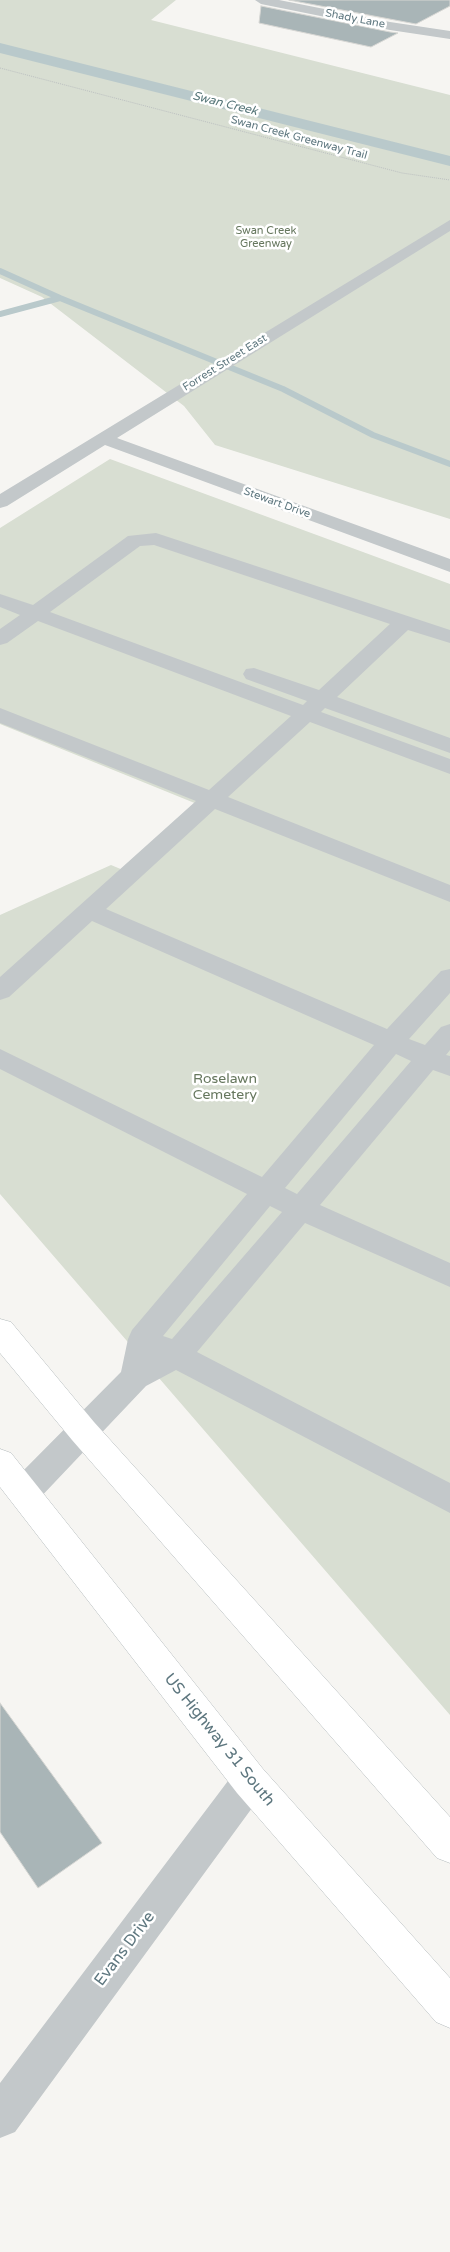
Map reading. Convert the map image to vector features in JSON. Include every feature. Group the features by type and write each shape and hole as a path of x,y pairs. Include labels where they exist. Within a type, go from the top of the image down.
{"main road":[{"path":"0,1331 83,1431 450,1845"},
{"name":"US Highway 31 South","path":"0,1463 250,1781 450,2008"}],"street":[{"name":"Shady Lane","path":"261,0 390,26 450,35"},
{"name":"Forrest Street East","path":"0,502 450,226"},
{"name":"Stewart Drive","path":"104,439 450,566"},
{"path":"0,639 135,540 156,539 450,637"},
{"path":"0,582 54,600 314,706 450,767"},
{"path":"0,600 314,706 450,746"},
{"path":"0,991 90,911 404,622"},
{"path":"0,715 450,894"},
{"path":"90,911 440,1063"},
{"path":"135,1377 143,1338 391,1042 450,977"},
{"path":"24,1492 135,1377 176,1356 299,1208 440,1063 450,1032"},
{"path":"0,1058 299,1208 450,1276"},
{"path":"143,1338 450,1499"},
{"name":"Evans Drive","path":"0,2117 250,1781"}],"path":[{"name":"Swan Creek Greenway Trail","path":"0,68 402,173 450,180"}],"green space":[{"name":"Swan Creek Greenway","path":"0,0 176,0 151,20 450,95 450,519 215,445 184,406 42,297 0,278"},
{"name":"Roselawn Cemetery","path":"110,459 450,584 450,1715 0,1194 0,915 111,865 123,870 197,804 0,724 0,528"}],"building":[{"path":"289,0 450,0 450,6 416,24"},
{"path":"261,6 398,33 371,47 259,23"},
{"path":"0,1703 102,1843 38,1888 0,1832"}],"waterway":[{"name":"Swan Creek","path":"0,48 450,161"},
{"path":"0,271 60,298"},
{"path":"0,314 60,298"},
{"path":"60,298 283,389 373,435 450,464"}]}
